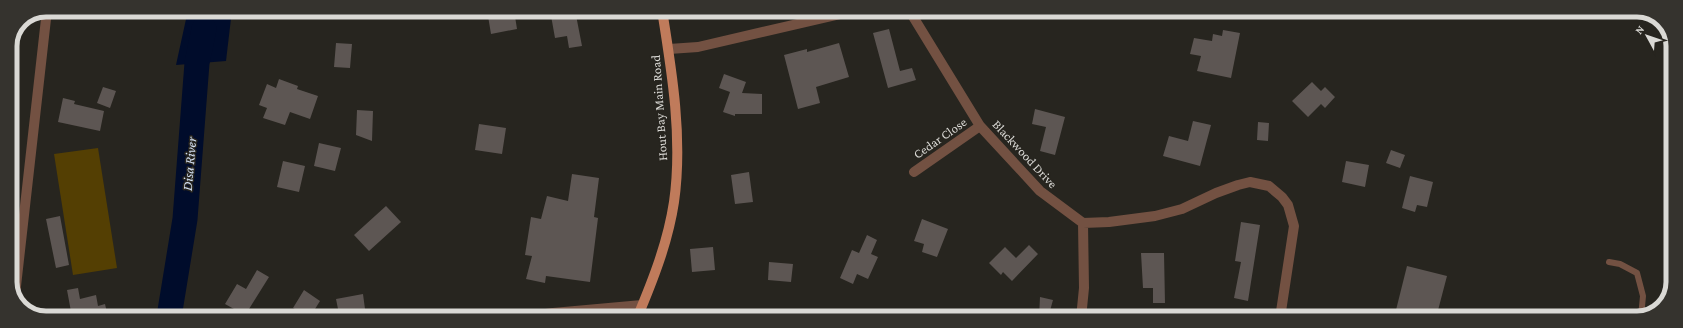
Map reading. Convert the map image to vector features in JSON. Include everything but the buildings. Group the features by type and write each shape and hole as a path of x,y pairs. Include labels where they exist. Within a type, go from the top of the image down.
{"main road":[{"name":"Hout Bay Main Road","path":"640,311 657,272 669,228 674,201 677,144 669,49 663,17"}],"street":[{"path":"17,277 46,17"},
{"path":"669,49 698,47 828,17"},
{"name":"Blackwood Drive","path":"913,17 980,126 1040,191 1083,223"},
{"name":"Cedar Close","path":"914,172 980,126"},
{"path":"1082,311 1084,288 1083,223 1109,222 1155,216 1187,207 1238,185 1250,182 1269,186 1282,197 1288,205 1294,226 1281,311"},
{"path":"584,311 642,305"}],"lane":[{"path":"1609,262 1620,264 1637,273 1643,296 1642,310"}],"shaded area":[{"path":"98,148 117,268 73,275 54,154"}],"water":[{"path":"186,17 231,17 226,61 176,65"}],"waterway":[{"name":"Disa River","path":"170,311 185,219 197,63 204,29"}]}
